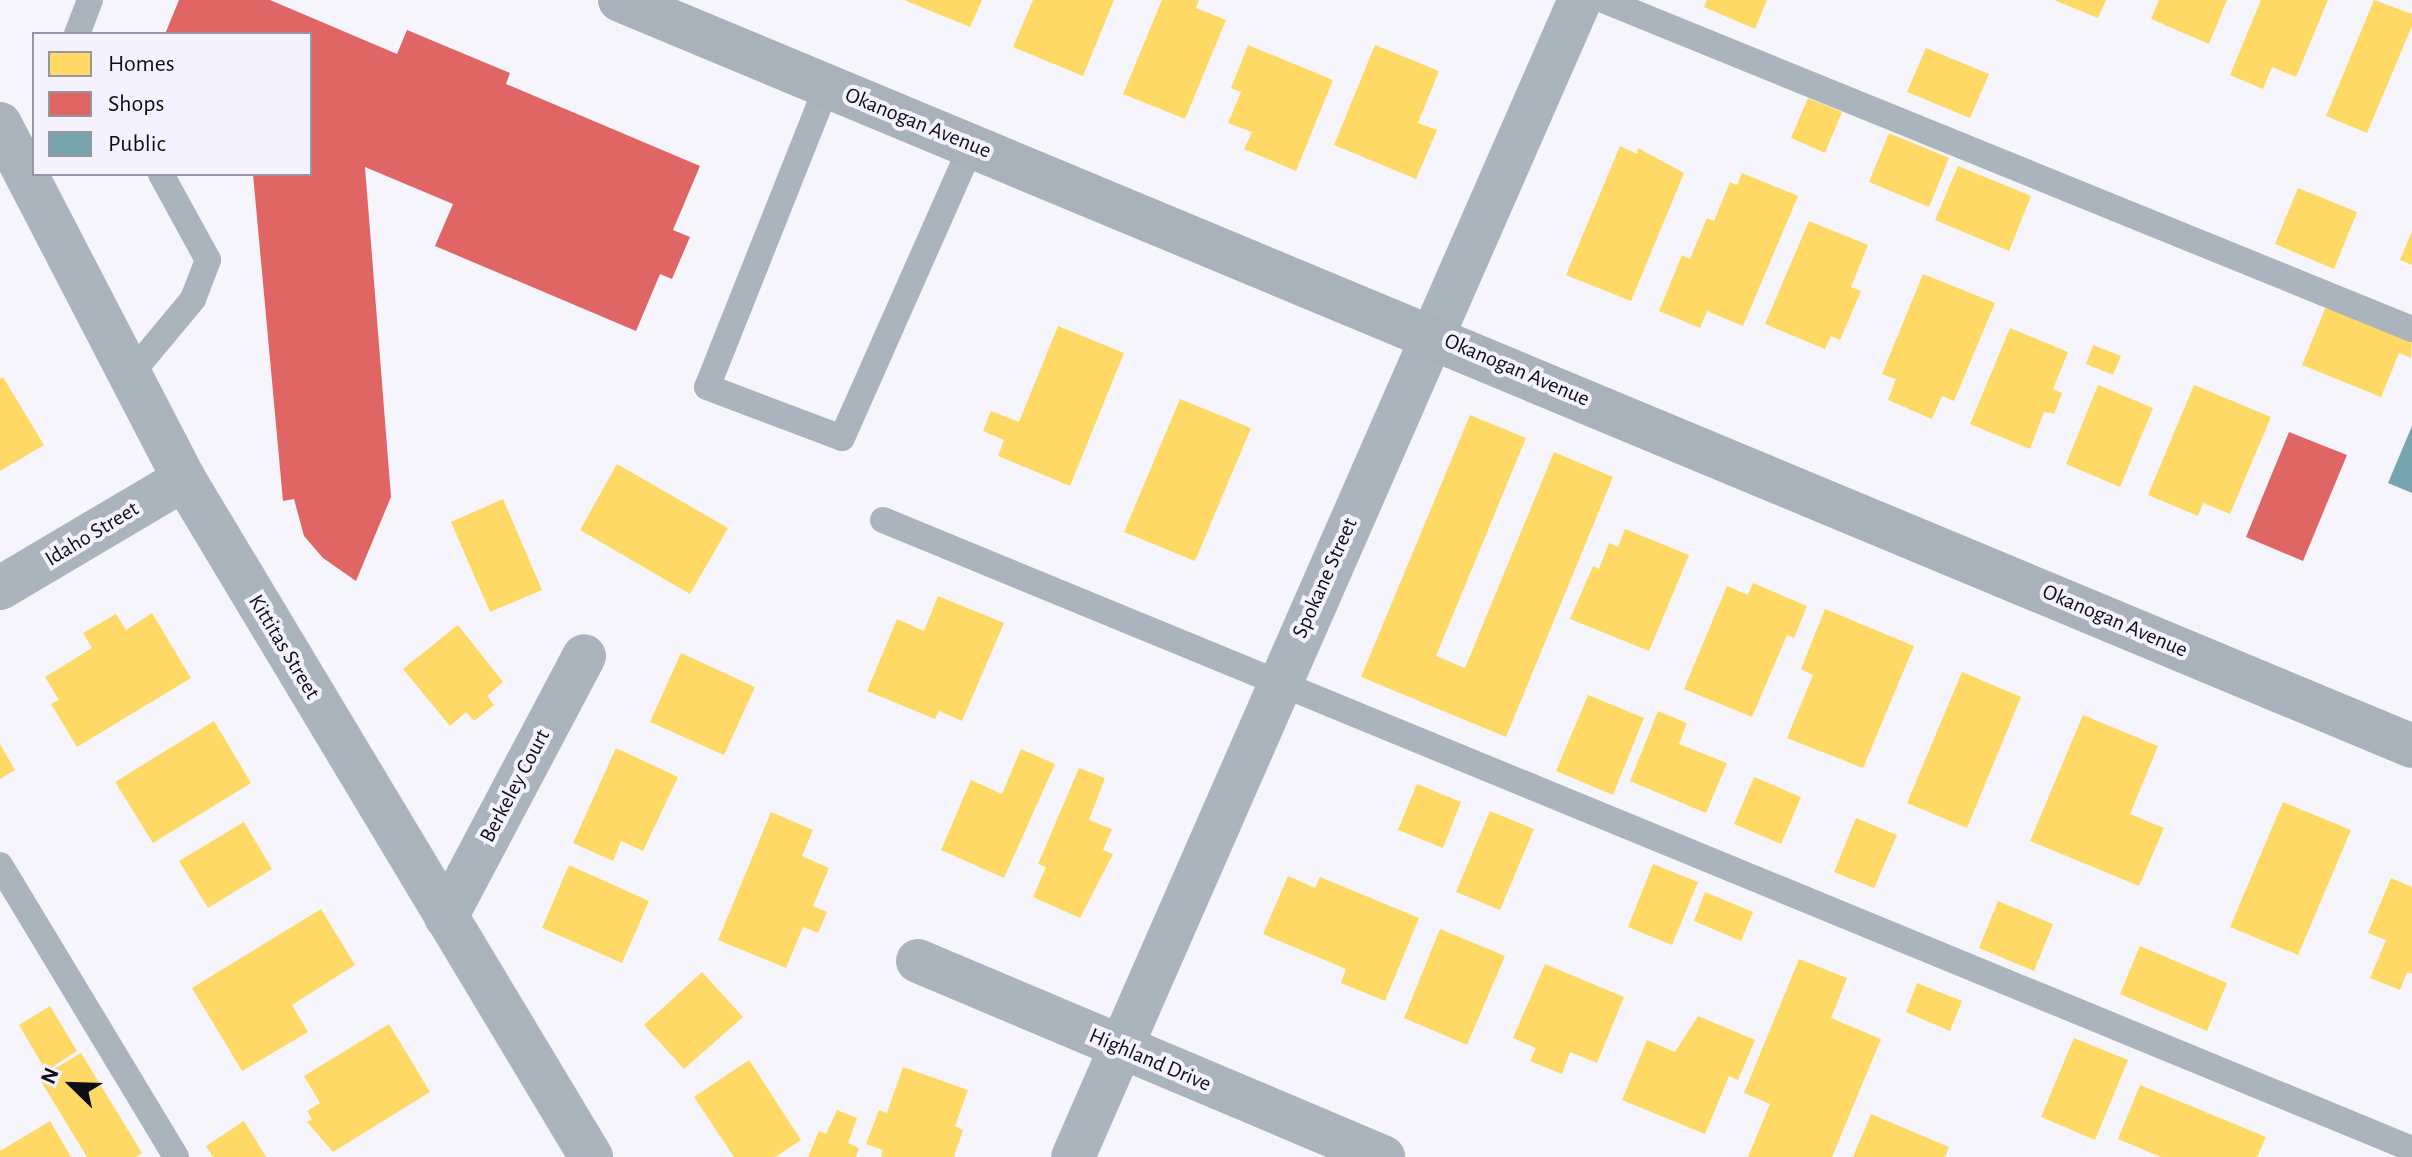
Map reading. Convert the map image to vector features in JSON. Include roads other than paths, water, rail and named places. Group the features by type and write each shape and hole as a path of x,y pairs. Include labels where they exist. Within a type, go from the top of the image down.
{"street":[{"name":"Okanogan Avenue","path":"620,0 1431,335 2412,746"},
{"name":"Spokane Street","path":"1073,1157 1580,0"},
{"name":"Kittitas Street","path":"0,124 32,176 184,479 591,1157"},
{"name":"Idaho Street","path":"0,588 184,479"},
{"name":"Berkeley Court","path":"446,917 584,656"},
{"name":"Highland Drive","path":"918,961 1383,1157"}],"lane":[{"path":"78,32 90,0"},
{"path":"1603,0 2412,329"},
{"path":"827,86 707,387 842,438 972,145"},
{"path":"130,375 193,299 208,260 162,176"},
{"path":"883,520 2412,1149"},
{"path":"0,865 176,1157"}]}
